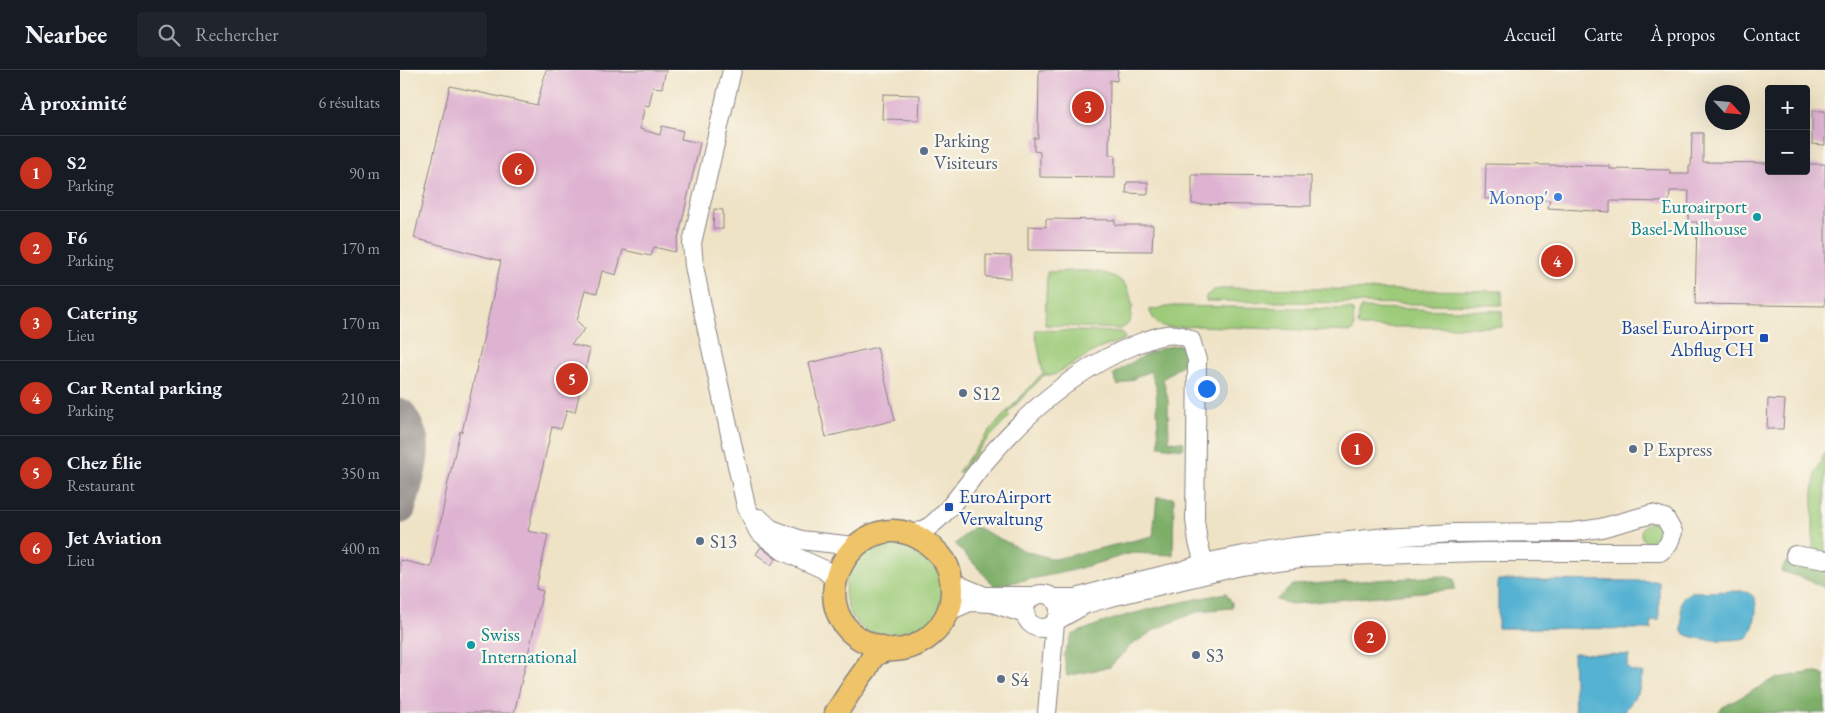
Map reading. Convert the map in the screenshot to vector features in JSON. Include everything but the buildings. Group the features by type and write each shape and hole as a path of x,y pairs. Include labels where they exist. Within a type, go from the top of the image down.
{"main road":[{"path":"882,532 914,535 930,544 942,558 950,574 952,593 949,611 941,625 917,645 902,649 886,649 872,646 859,639 841,619 834,593 835,579 842,561 854,546 867,537 882,532"},
{"path":"842,704 857,653 859,639"},
{"path":"842,704 874,656 886,649"}],"street":[{"path":"729,71 692,243 702,307 746,506 758,531 783,551 823,569 835,579"},
{"path":"914,535 930,526 946,510 999,445 1047,397 1073,378 1120,351 1154,338 1174,334 1191,340 1197,360 1195,520 1198,542 1204,563"},
{"path":"746,506 771,529 801,540 854,546"},
{"path":"949,611 970,602 992,603 1046,628 1073,610 1093,602 1241,566 1308,557 1371,554 1660,552 1668,544 1672,532 1666,518 1652,514 1601,528 1573,532 1454,533 1294,547 1204,563 1076,598 1054,598 1044,594 1034,596 985,596 951,582"},
{"path":"1795,555 1825,560"},
{"path":"1034,596 1026,604 1030,621 1040,639 1043,654 1037,713"},
{"path":"1047,713 1055,622 1059,607 1054,598"}],"green space":[{"path":"1047,272 1100,272 1119,279 1126,286 1130,296 1133,308 1131,309 1130,322 1120,329 1045,325"},
{"path":"1228,288 1502,291 1502,305 1206,301 1206,296 1214,290"},
{"path":"1173,306 1350,309 1353,310 1354,328 1352,332 1199,326 1170,328 1162,326 1155,321 1149,310"},
{"path":"1361,308 1502,311 1502,327 1361,327 1358,325"},
{"path":"1035,330 1122,332 1125,339 1096,350 1054,375 1044,375 1007,414 1010,416 984,443 960,474 958,472 991,429 1043,373"},
{"path":"1180,345 1185,350 1187,361 1163,379 1168,400 1169,441 1184,442 1183,449 1159,446 1156,386 1150,371 1118,386 1113,375 1145,356 1171,346"},
{"path":"1825,452 1825,554 1818,553 1813,547 1813,492 1816,472"},
{"path":"1157,497 1174,498 1173,555 1132,553 1070,571 995,586 955,544 974,526 1027,552 1055,559 1153,536"},
{"path":"1652,522 1660,525 1663,533 1660,541 1652,544 1644,541 1641,533 1644,525"},
{"path":"894,542 913,546 928,557 939,572 943,591 939,610 928,625 913,636 894,640 875,636 860,625 849,610 845,591 849,572 860,557 875,546"},
{"path":"1786,562 1825,569 1825,588 1781,571"},
{"path":"1443,576 1454,579 1455,589 1291,604 1276,600 1293,585"},
{"path":"1226,593 1232,603 1232,608 1199,611 1156,629 1130,646 1110,667 1067,676 1064,654 1072,635 1128,615"},
{"path":"1814,672 1825,675 1825,713 1718,713 1723,707 1776,678"}],"water":[{"path":"1498,580 1659,581 1659,620 1651,620 1651,629 1498,628"},
{"path":"1743,591 1753,596 1756,604 1753,626 1747,638 1732,640 1704,639 1695,638 1682,632 1681,603 1683,597 1691,592"},
{"path":"1573,653 1629,655 1627,667 1631,671 1643,673 1639,690 1624,713 1575,713"}],"taxiway":[{"path":"400,414 410,432 413,447 409,474 400,508"}],"place":[{"name":"Catering","path":"1088,107"},
{"name":"Parking Visiteurs","path":"924,151"},
{"name":"Jet Aviation","path":"518,169"},
{"name":"Monop'","path":"1558,197"},
{"name":"Euroairport Basel-Mulhouse","path":"1757,217"},
{"name":"Car Rental parking","path":"1557,261"},
{"name":"Basel EuroAirport Abflug CH","path":"1764,338"},
{"name":"Chez Élie","path":"572,379"},
{"name":"S12","path":"963,393"},
{"name":"S2","path":"1357,449"},
{"name":"P Express","path":"1633,449"},
{"name":"EuroAirport Verwaltung","path":"949,507"},
{"name":"S13","path":"700,541"},
{"name":"F6","path":"1370,637"},
{"name":"Swiss International","path":"471,645"},
{"name":"S3","path":"1196,655"},
{"name":"S4","path":"1001,679"}]}
